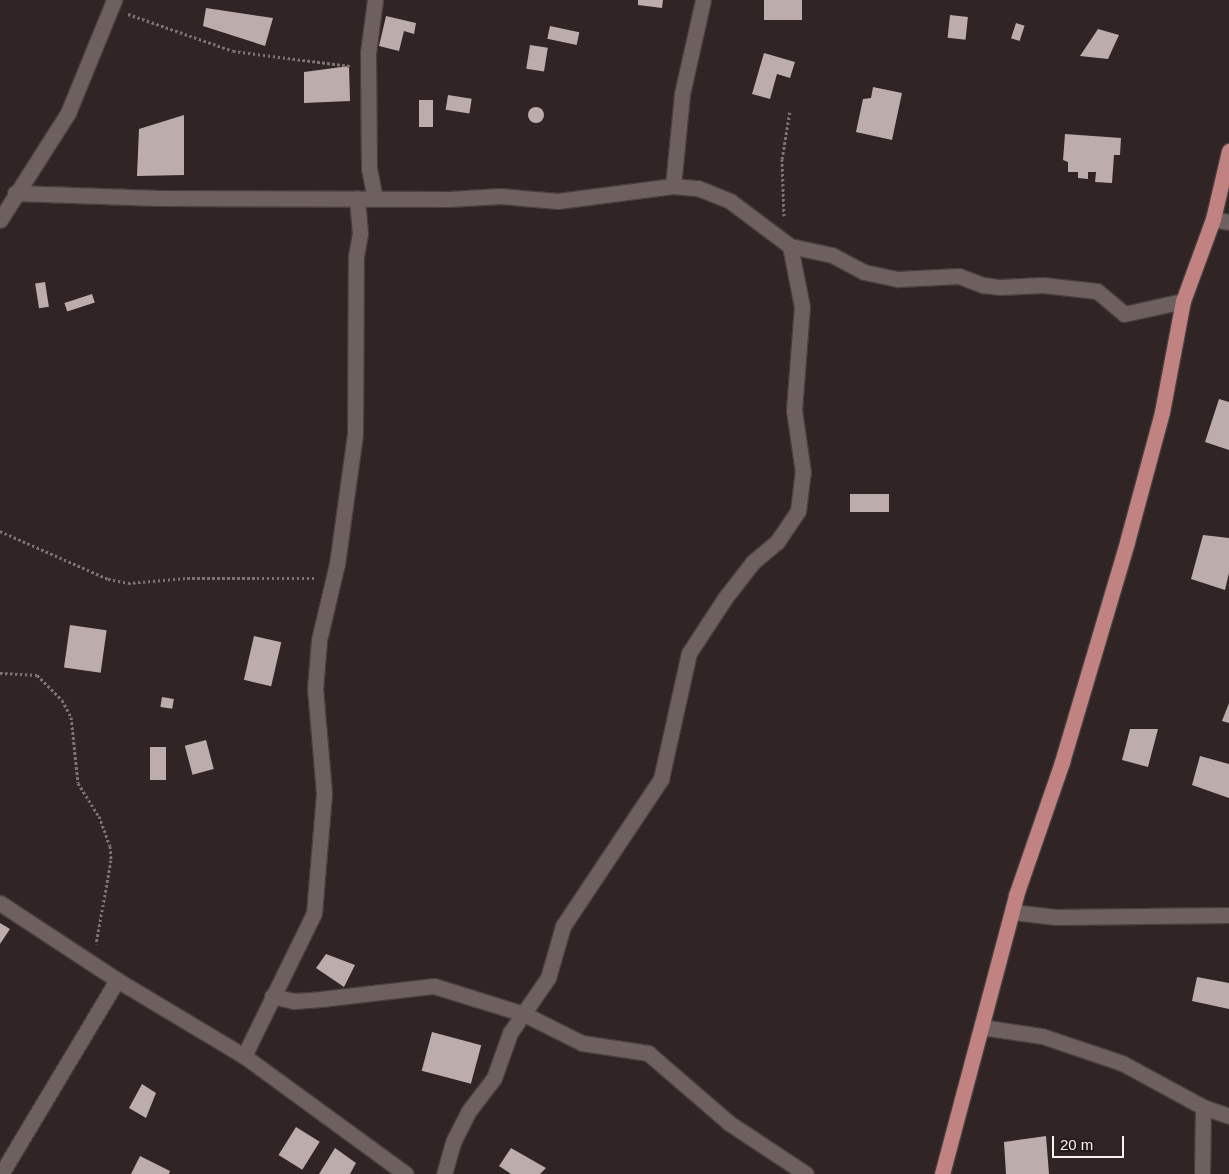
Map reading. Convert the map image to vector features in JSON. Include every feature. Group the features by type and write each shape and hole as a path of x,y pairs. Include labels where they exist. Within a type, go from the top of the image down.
{"main road":[{"path":"942,1174 1013,912 1126,542 1162,412 1183,301 1213,220 1229,151"}],"street":[{"path":"375,0 368,67 369,169 375,199"},
{"path":"673,186 682,94 703,0"},
{"path":"0,220 15,193 68,113 113,4"},
{"path":"15,193 375,199 500,196 558,200 673,186 698,188 730,201 790,246 832,255 864,272 898,280 959,276 983,285 1000,287 1043,285 1097,291 1124,314 1183,301"},
{"path":"244,1056 314,913 324,794 315,689 319,640 334,577 355,434 356,256 360,232 357,198"},
{"path":"1213,220 1229,222"},
{"path":"444,1174 454,1140 468,1112 494,1078 510,1033 548,978 563,926 661,779 689,653 725,598 753,562 777,542 798,511 803,473 794,401 802,307 790,246"},
{"path":"0,903 117,980 244,1056 406,1174"},
{"path":"1013,912 1056,916 1229,915"},
{"path":"1,1174 117,980"},
{"path":"272,996 294,1001 434,986 524,1014 582,1043 648,1053 729,1123 806,1174"},
{"path":"981,1027 1042,1036 1122,1063 1203,1107 1229,1116"},
{"path":"1202,1174 1203,1107"}],"path":[{"path":"113,4 233,51 305,62 368,67"},
{"path":"790,111 782,159 784,222 790,246"},
{"path":"0,531 108,579 128,583 186,578 334,577"},
{"path":"0,673 37,675 62,700 71,717 78,783 99,816 110,846 111,860 92,964"}],"building":[{"path":"638,0 663,0 662,8 638,5"},
{"path":"764,0 802,0 802,20 764,20"},
{"path":"206,8 273,18 265,46 203,26"},
{"path":"950,15 968,17 965,40 948,38"},
{"path":"386,16 416,23 414,34 404,31 399,51 379,46"},
{"path":"1016,23 1025,26 1020,41 1011,38"},
{"path":"550,26 579,32 577,45 547,39"},
{"path":"1098,29 1119,35 1108,59 1080,56"},
{"path":"530,45 548,48 544,72 526,69"},
{"path":"764,53 795,62 790,78 777,74 770,99 752,94"},
{"path":"349,66 350,101 304,103 304,72"},
{"path":"873,87 902,93 892,140 856,132 863,99 871,98"},
{"path":"448,95 472,99 469,114 446,110"},
{"path":"419,100 433,100 433,127 419,127"},
{"path":"533,107 539,107 544,112 542,121 533,123 528,118 528,112"},
{"path":"184,115 184,175 137,176 139,129"},
{"path":"1065,134 1121,138 1120,155 1114,155 1112,183 1095,182 1096,172 1088,172 1088,179 1078,178 1078,172 1068,172 1068,162 1063,160"},
{"path":"45,282 49,307 39,308 35,284"},
{"path":"92,294 95,303 67,312 64,303"},
{"path":"1219,399 1229,402 1229,450 1205,442"},
{"path":"850,494 889,494 889,512 850,512"},
{"path":"1203,535 1229,538 1229,573 1225,590 1191,579"},
{"path":"70,625 107,630 101,673 64,668"},
{"path":"254,636 281,642 271,686 244,680"},
{"path":"162,697 174,699 172,709 160,707"},
{"path":"1229,703 1229,723 1222,721"},
{"path":"1130,729 1158,729 1148,767 1122,760"},
{"path":"206,740 214,769 193,775 185,746"},
{"path":"150,747 166,747 166,780 150,780"},
{"path":"1200,756 1229,764 1229,798 1192,785"},
{"path":"0,923 10,929 0,944"},
{"path":"326,954 355,965 344,987 316,968"},
{"path":"1197,977 1229,983 1229,1009 1192,1001"},
{"path":"432,1032 481,1045 471,1084 422,1071"},
{"path":"142,1084 156,1093 146,1118 129,1108"},
{"path":"296,1127 320,1142 302,1170 279,1155"},
{"path":"1046,1136 1049,1174 1006,1174 1004,1142"},
{"path":"335,1148 356,1163 350,1174 319,1174"},
{"path":"511,1148 546,1168 540,1174 511,1174 499,1166"},
{"path":"140,1156 170,1171 169,1174 131,1174"}]}
